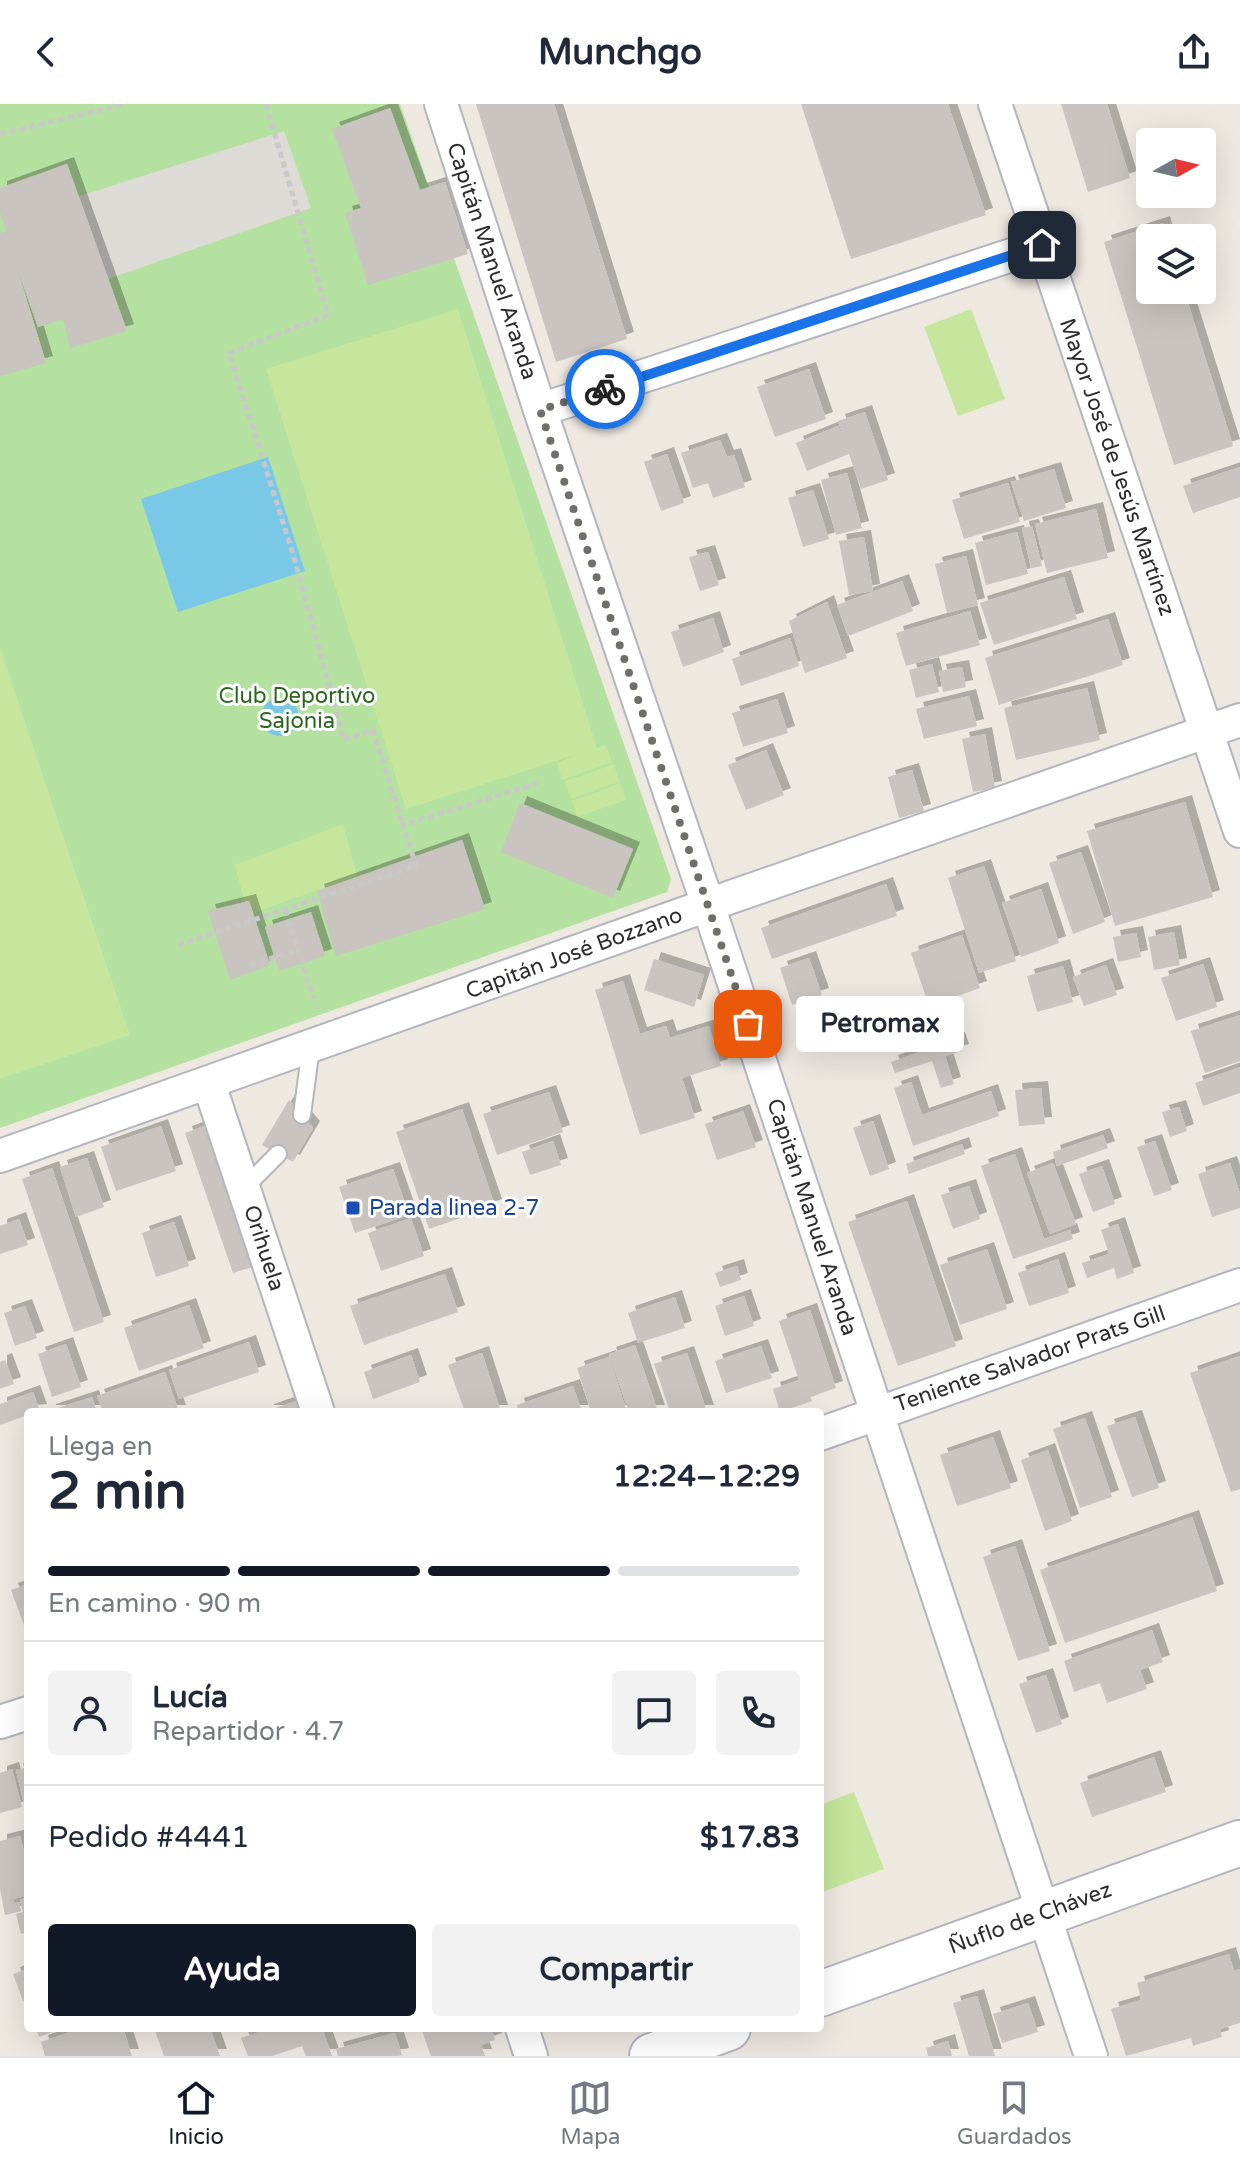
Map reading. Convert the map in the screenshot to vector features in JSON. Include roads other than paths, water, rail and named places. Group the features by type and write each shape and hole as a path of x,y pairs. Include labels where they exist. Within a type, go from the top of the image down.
{"street":[{"name":"Capitán Manuel Aranda","path":"441,104 540,410 1091,2056"},
{"name":"Mayor José de Jesús Martínez","path":"995,104 1240,831"},
{"path":"540,410 1042,245"},
{"name":"Capitán José Bozzano","path":"0,1156 1240,720"},
{"name":"Orihuela","path":"209,1084 317,1408"},
{"name":"Teniente Salvador Prats Gill","path":"824,1433 1240,1285"},
{"path":"0,1722 24,1714"},
{"name":"Ñuflo de Chávez","path":"824,1993 1240,1843"},
{"path":"523,2032 531,2056"},
{"path":"652,2056 717,2032"}],"lane":[{"path":"302,1115 311,1047"},
{"path":"244,1188 278,1154"}],"water":[{"path":"268,457 305,571 178,612 141,499"},
{"path":"280,698 293,704 299,717 293,730 280,736 267,730 261,717 267,704"}],"place":[{"name":"Petromax","path":"748,1024"},
{"name":"Parada linea 2-7","path":"353,1208"}],"park label":[{"name":"Club Deportivo Sajonia","path":"297,708"}]}
